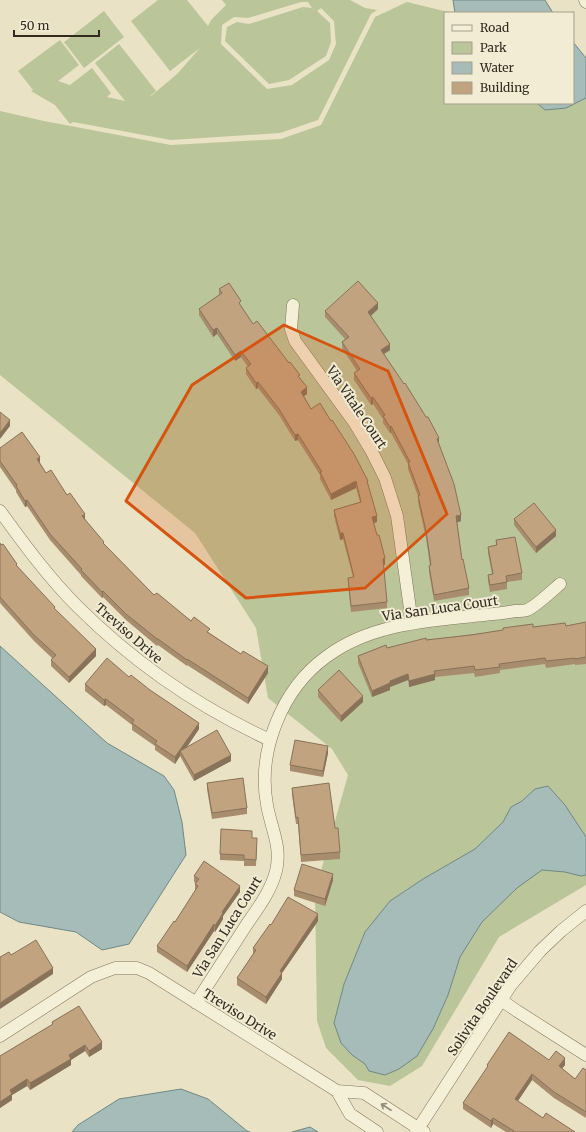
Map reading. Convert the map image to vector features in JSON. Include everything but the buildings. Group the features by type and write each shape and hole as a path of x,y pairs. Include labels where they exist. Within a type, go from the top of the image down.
{"street":[{"name":"Via Vitale Court","path":"293,305 291,329 295,341 354,422 372,452 385,478 397,516 412,623"},
{"name":"Treviso Drive","path":"0,511 32,555 76,605 117,644 160,677 197,701 237,724 270,740"},
{"name":"Via San Luca Court","path":"196,1003 264,898 276,870 278,845 267,805 266,760 270,740 287,701 309,672 325,657 363,636 412,623 527,610 560,584"},
{"name":"Solivita Boulevard","path":"420,1131 501,1000 520,974 540,951 561,931 586,911"},
{"name":"Treviso Drive","path":"0,1036 91,977 115,968 137,968 337,1091 364,1093 420,1131"},
{"path":"501,1000 586,1055"},
{"name":"Treviso Drive","path":"337,1091 350,1114 377,1132"}],"highlighted area":[{"path":"284,325 388,371 447,514 365,588 246,598 126,501 192,385"}],"green space":[{"path":"158,0 187,0 208,26 211,20 226,5 222,0 350,0 365,8 377,10 371,14 318,120 280,133 171,140 73,122 70,124 55,105 31,91 33,90 18,71 60,40 79,65 58,81 70,85 92,68 111,93 107,97 125,101 95,63 119,44 156,91 151,96 177,74 200,48 170,71 131,21","holes":["301,2 308,2 312,8 303,7 249,24 237,22 227,27 225,41 269,84 289,80 326,56 331,42 330,23 317,11 321,8 334,21 336,44 329,60 292,85 267,89 221,44 222,25 234,17 248,18"]},
{"path":"407,2 448,12 444,12 444,104 574,104 574,102 586,94 586,885 499,937 422,1066 390,1086 358,1080 326,1048 317,1021 315,892 348,775 332,749 268,698 256,628 195,533 0,375 0,111 44,121 171,145 281,139 321,125 375,17"},
{"path":"104,11 124,37 84,68 64,42"}],"water":[{"path":"453,0 545,0 552,12 455,12"},
{"path":"574,43 586,58 586,98 574,104"},
{"path":"538,104 574,104 566,108 545,110"},
{"path":"0,646 107,743 164,776 174,790 182,822 186,855 129,944 102,950 76,932 19,922 0,912"},
{"path":"548,786 565,805 586,837 586,875 581,876 565,872 542,870 517,888 482,922 460,957 448,995 433,1029 417,1056 399,1069 385,1075 369,1071 365,1064 352,1055 341,1043 334,1023 344,984 365,932 390,901 423,879 475,849 503,822 511,807 522,801 535,789"},
{"path":"181,1089 208,1099 250,1132 72,1132 78,1125 119,1099"},
{"path":"310,1127 318,1132 292,1132"}]}
